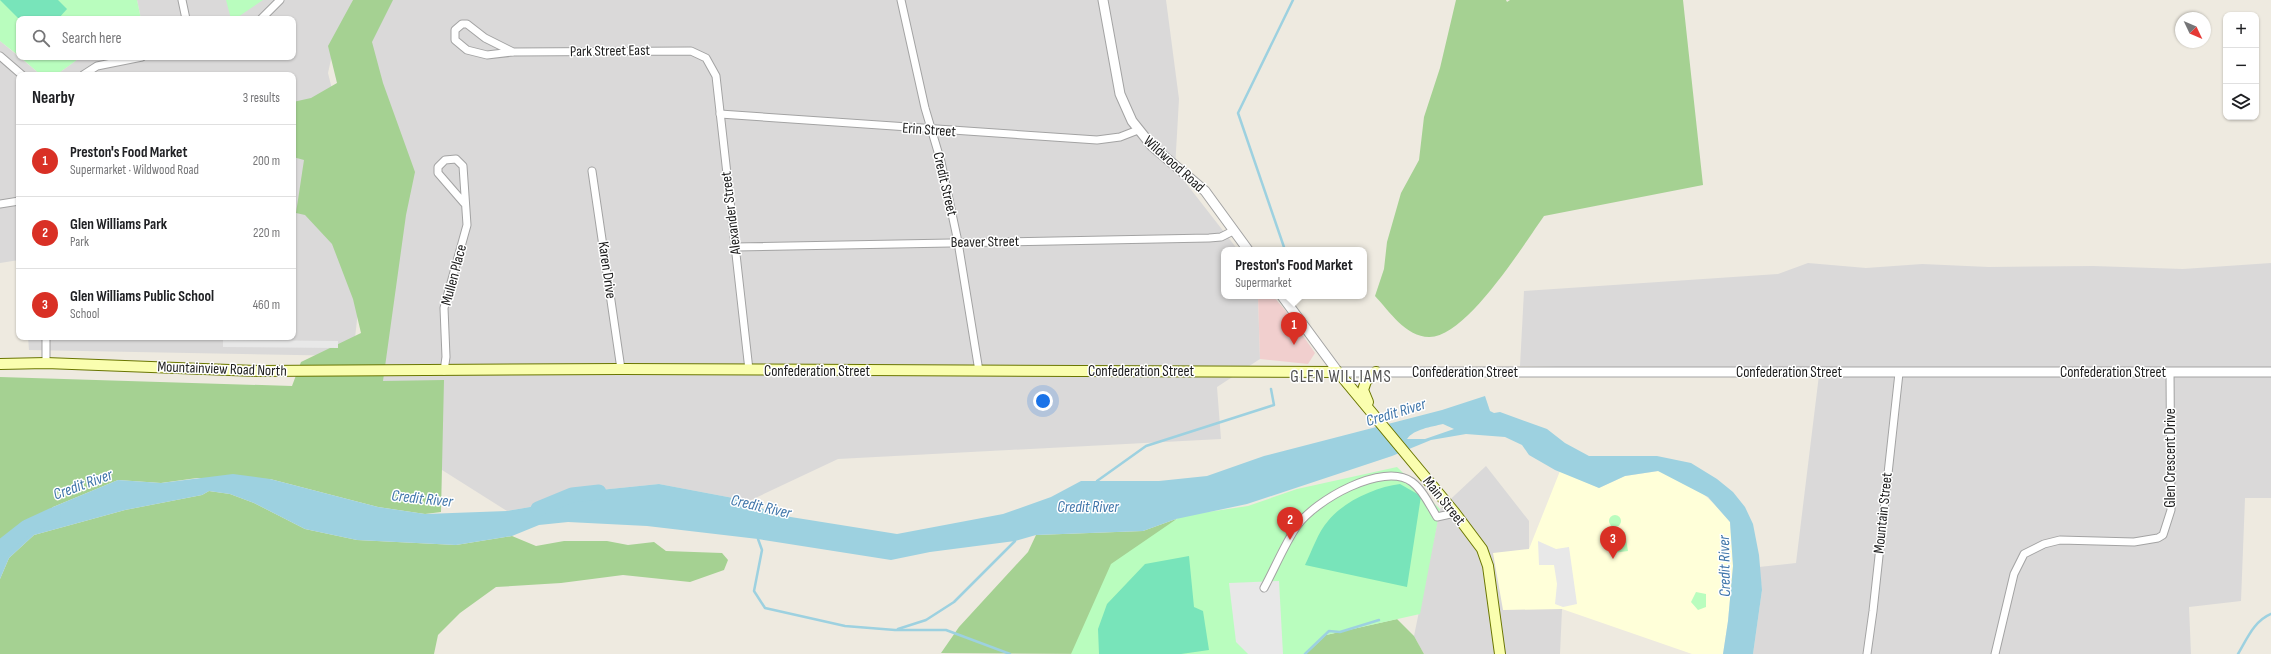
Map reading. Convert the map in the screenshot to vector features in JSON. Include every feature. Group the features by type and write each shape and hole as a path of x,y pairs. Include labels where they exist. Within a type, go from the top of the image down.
{"main road":[{"name":"Mountainview Road North","path":"0,364 46,363 258,371 444,371"},
{"name":"Confederation Street","path":"444,371 621,369 1338,372"},
{"name":"Main Street","path":"1338,372 1455,513 1482,549 1488,566 1500,654"},
{"path":"1372,413 1362,390 1366,381 1376,372"}],"street":[{"path":"182,0 185,16"},
{"path":"264,16 280,0"},
{"name":"Credit Street","path":"901,0 925,108 941,162 958,242 979,371"},
{"name":"Wildwood Road","path":"1103,0 1120,94 1124,106 1138,130 1152,146 1205,191 1246,247"},
{"name":"Park Street East","path":"513,52 485,38 467,24 462,24 455,30 455,40 467,50 476,54 498,55 513,52 682,50 696,52 706,58"},
{"path":"0,56 19,72"},
{"name":"Alexander Street","path":"706,58 716,76 749,370"},
{"path":"88,72 97,66 127,60"},
{"name":"Erin Street","path":"720,114 932,130 1098,140 1120,137 1138,130"},
{"name":"Mullen Place","path":"444,371 446,357 444,308 467,225 464,203 463,166 456,159 445,160 438,167 438,173 464,203"},
{"name":"Karen Drive","path":"592,171 621,369"},
{"path":"0,204 16,201"},
{"name":"Beaver Street","path":"735,247 1208,238 1221,237 1233,230"},
{"path":"1284,299 1338,372"},
{"path":"46,340 46,363"},
{"name":"Confederation Street","path":"1338,372 2271,372"},
{"name":"Mountain Street","path":"1867,654 1898,372"},
{"name":"Glen Crescent Drive","path":"1995,654 2014,574 2024,554 2044,544 2060,540 2134,542 2158,538 2163,535 2171,510 2170,372"},
{"path":"1264,588 1297,526 1312,510 1355,484 1384,476 1396,476 1412,482 1424,495 1437,517 1455,513"}],"shaded area":[{"path":"137,0 353,0 335,41 328,73 367,230 353,356 29,350 28,340 296,340 296,72 60,72 77,60 296,60 296,16 140,16"},
{"path":"378,0 1166,0 1179,99 1175,169 1236,247 1221,247 1221,299 1258,299 1260,359 1217,387 1221,439 838,459 749,501 659,484 590,491 553,503 507,511 423,458 376,408 357,27"},
{"path":"0,41 16,54 16,60 23,60 37,72 16,72 16,260 0,263"},
{"path":"1808,263 1866,268 1922,264 1989,267 2093,266 2183,269 2271,263 2271,498 2245,498 2241,601 2189,607 2191,654 1753,654 1762,590 1759,567 1796,563 1819,375 1520,366 1524,291 1778,274"},
{"path":"1258,299 1276,299 1315,353 1308,364 1260,359"},
{"path":"223,340 338,341 338,348 223,347"},
{"path":"1486,466 1529,521 1529,549 1503,609 1562,609 1560,654 1424,654 1414,636 1440,509"},
{"path":"1560,471 1599,488 1625,476 1659,471 1700,491 1730,522 1733,566 1728,621 1723,654 1692,654 1562,609 1503,610 1493,553 1529,549"},
{"path":"1538,541 1556,549 1569,547 1577,604 1563,607 1555,604 1557,584 1554,565 1539,565"},
{"path":"1279,581 1283,654 1248,654 1236,642 1229,583"}],"green space":[{"path":"0,0 137,0 140,16 16,16 16,54 0,41"},
{"path":"0,0 58,0 67,9 61,16 16,16"},
{"path":"226,0 263,0 239,16 230,16"},
{"path":"353,0 393,0 372,42 383,83 415,172 406,215 383,381 444,380 441,512 425,514 378,507 270,479 197,478 161,483 118,480 53,507 0,554 0,377 292,386 301,362 361,333 353,299 332,244 305,215 296,213 304,160 296,158 296,101 311,98 337,83 328,46"},
{"path":"1456,0 1506,0 1507,2 1510,0 1683,0 1703,185 1544,216 1509,267 1476,307 1460,322 1444,333 1429,337 1413,333 1405,328 1392,316 1375,296 1384,269 1387,242 1401,193 1419,160 1424,117 1440,68"},
{"path":"24,60 77,60 60,72 38,72"},
{"path":"1397,467 1440,509 1420,614 1326,635 1306,654 1071,654 1111,564 1181,516 1248,506 1297,489"},
{"path":"1400,484 1421,496 1407,587 1305,565 1324,525 1343,507 1361,496 1381,488"},
{"path":"209,491 230,494 254,503 305,529 357,540 456,545 512,536 536,546 564,541 607,541 628,545 654,542 666,551 722,553 728,560 724,570 690,582 623,575 561,583 496,587 460,613 438,635 434,654 0,654 0,579 9,558 34,535 125,510 202,495"},
{"path":"1613,515 1617,515 1621,521 1617,527 1613,527 1609,523 1609,519"},
{"path":"1176,519 1164,547 1090,654 941,653 959,627 1028,552 1036,535 1143,531"},
{"path":"1625,532 1628,551 1613,553 1610,534"},
{"path":"1189,556 1194,607 1203,611 1209,650 1181,654 1099,654 1098,629 1107,604 1145,564"},
{"path":"1696,592 1706,594 1706,607 1698,610 1691,602"},
{"path":"1397,619 1414,636 1424,654 1306,654 1326,635"}],"water":[{"name":"Credit River","path":"1485,396 1490,411 1494,413 1500,412 1547,429 1565,443 1589,456 1657,456 1691,463 1717,479 1733,492 1745,507 1753,524 1759,555 1762,590 1753,654 1723,654 1728,621 1733,566 1730,522 1708,497 1658,471 1625,476 1599,488 1555,470 1529,455 1522,445 1505,437 1466,434 1431,440 1392,456 1247,504 1176,519 1143,531 1036,535 1015,541 930,552 891,560 758,539 647,526 568,522 539,525 512,536 456,545 357,540 305,529 254,503 230,494 209,491 202,495 125,510 34,535 9,558 0,579 0,554 53,507 118,480 161,483 233,474 270,479 378,507 425,514 507,511 553,503 590,491 659,484 749,501 772,514 897,534 1003,514 1051,497 1081,481 1159,481 1207,476 1264,456 1442,410","holes":["1443,424 1454,429 1425,439 1407,439 1414,433 1428,427"]}],"waterway":[{"path":"1284,247 1238,113 1293,0"},
{"path":"1097,481 1146,446 1274,405 1271,389"},
{"name":"Credit River","path":"538,509 572,495 599,492"},
{"name":"Credit River","path":"0,548 27,527 53,515"},
{"path":"758,539 762,550 754,591 765,608 845,626 895,630 946,630 1010,654"},
{"path":"898,629 926,620 954,602 1015,541"},
{"path":"2238,654 2255,626 2271,614"},
{"path":"1305,654 1329,631 1340,632 1379,620"}],"place":[{"name":"Preston's Food Market","path":"1294,345"},
{"name":"Glen Williams Park","path":"1290,540"},
{"name":"Glen Williams Public School","path":"1613,559"}],"district":[{"name":"GLEN WILLIAMS","path":"1341,377"}]}
